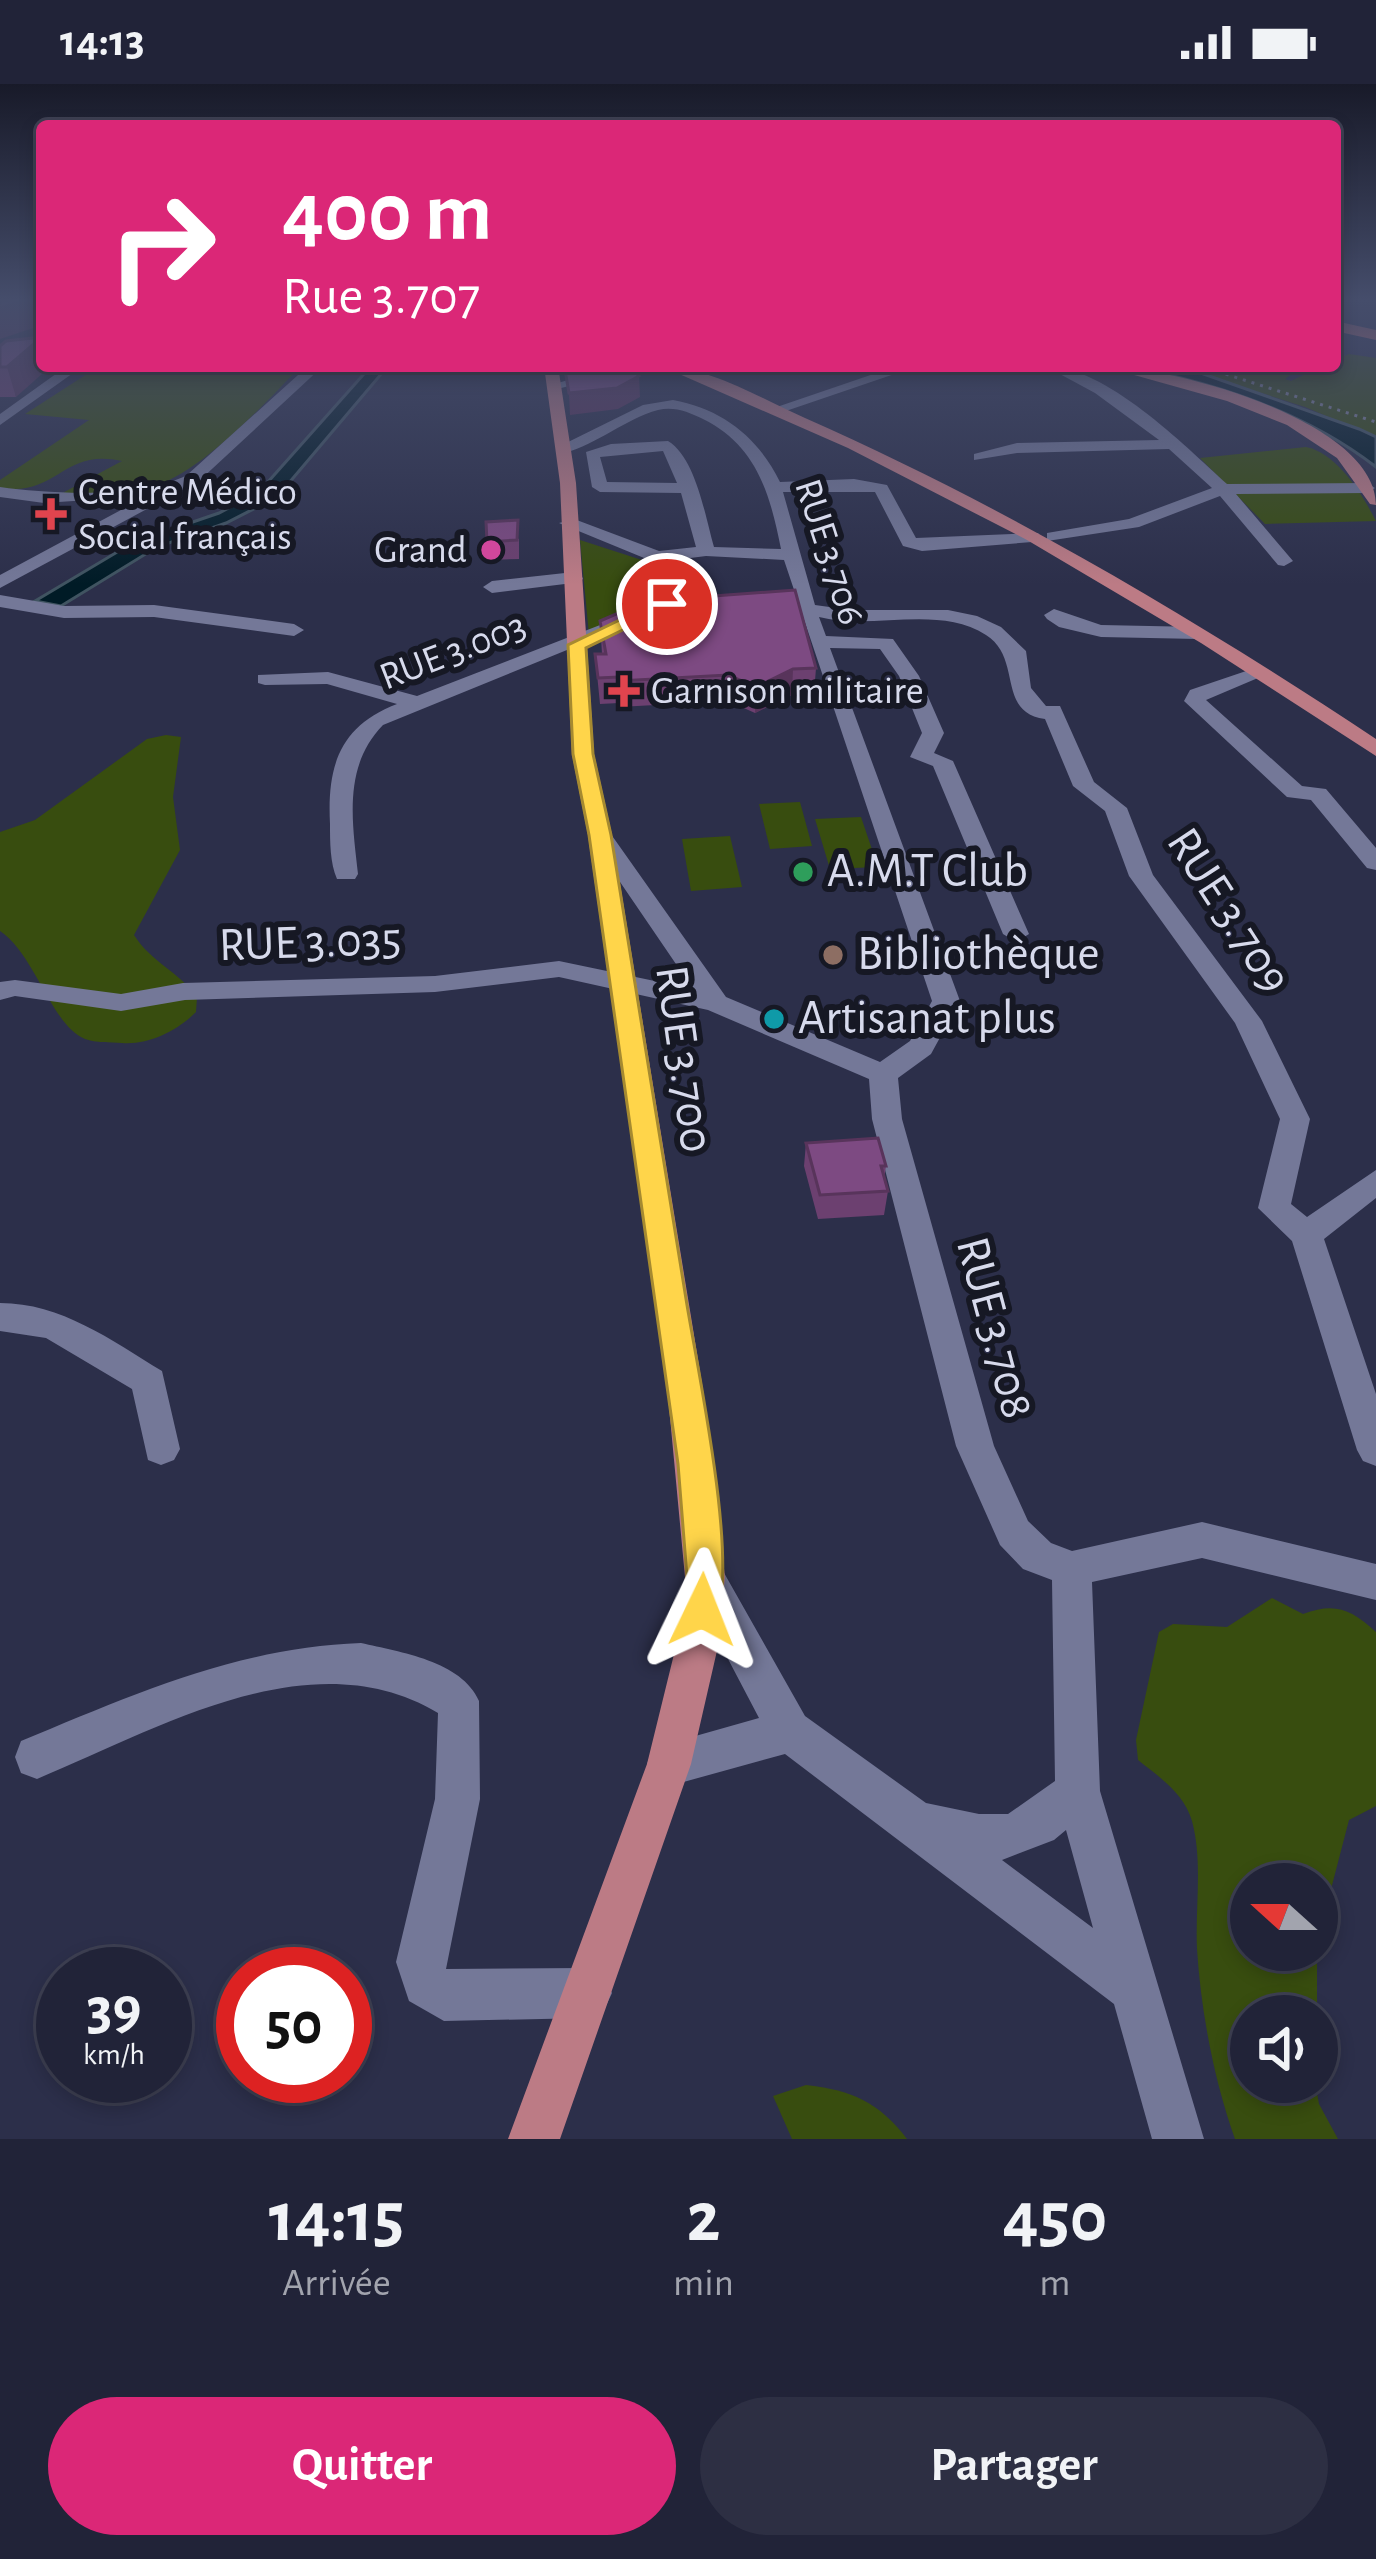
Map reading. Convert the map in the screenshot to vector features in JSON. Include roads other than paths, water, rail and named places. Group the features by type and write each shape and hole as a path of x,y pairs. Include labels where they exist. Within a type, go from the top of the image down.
{"main road":[{"name":"RUE 3.700","path":"534,2139 669,1765 698,1642 705,1577 686,1396 600,835 583,754 564,448 555,394"},
{"path":"748,394 930,471 1243,644 1376,728"},
{"path":"1212,394 1266,412 1343,455 1371,494"},
{"path":"782,408 1032,537 1262,672 1376,748"}],"street":[{"path":"0,421 37,394"},
{"path":"0,582 176,489 286,394"},
{"path":"564,448 585,444 658,404 674,404 673,394"},
{"path":"782,408 825,394"},
{"path":"1107,394 1223,489 1284,562"},
{"name":"RUE 3.706","path":"674,404 721,423 752,449 772,487 791,554 798,603 820,642 946,1001 920,1047 883,1074"},
{"path":"980,457 1017,448 1174,445"},
{"path":"688,488 600,487 592,455 611,449 668,446 688,488 706,551"},
{"path":"772,487 854,484 881,488 909,542 922,546 1032,537"},
{"path":"0,492 22,496 176,489"},
{"path":"1054,537 1132,523 1223,489 1371,494"},
{"path":"0,509 22,496"},
{"path":"568,523 657,557 706,551 742,556 791,554"},
{"path":"657,557 667,604 690,603"},
{"path":"492,586 574,578"},
{"path":"0,602 64,612 154,611 294,630"},
{"name":"RUE 3.709","path":"798,603 827,616 920,613 988,627 1019,655 1017,679 1025,701 1042,713 1052,711 1084,786 1115,808 1141,876 1248,1021 1295,1119 1274,1208 1306,1235 1376,1450"},
{"name":"RUE 3.003","path":"346,874 343,770 351,750 375,721 509,664 577,645 667,604"},
{"path":"1054,615 1063,623 1086,629 1198,633"},
{"path":"820,642 886,643 909,676 933,733 921,757 942,761 1016,934"},
{"path":"1262,672 1197,694 1195,701 1295,792 1318,794 1376,863"},
{"path":"265,679 328,678 418,703"},
{"path":"600,835 716,1003"},
{"name":"RUE 3.035","path":"0,991 15,988 114,1004 158,1002 183,992 435,984 559,969 623,982"},
{"path":"623,982 716,1003 883,1074"},
{"name":"RUE 3.708","path":"883,1074 887,1120 975,1446 1014,1532 1037,1556 1072,1569"},
{"path":"1306,1235 1376,1181"},
{"path":"0,1317 22,1315 149,1381 161,1449"},
{"path":"1178,2139 1078,1791 1072,1569 1202,1540 1376,1582"},
{"path":"705,1577 790,1731 1138,1991"},
{"path":"37,1757 223,1681 341,1664 393,1667 432,1679 458,1701 464,1739 459,1787 420,1962 425,1984 444,1996 587,1993"},
{"path":"669,1765 790,1731"},
{"path":"916,1824 979,1837 1009,1837 1038,1824 1078,1791"}],"water":[{"path":"346,394 364,394 277,497 226,523 157,547 61,606 35,601 134,542 219,513 259,492"},
{"path":"1232,394 1260,394 1376,437 1376,467 1319,430"}],"railway":[{"path":"1288,394 1376,422"}],"place":[{"name":"Centre Médico Social français","path":"51,514"},
{"name":"Grand","path":"491,550"},
{"name":"Garnison militaire","path":"624,691"},
{"name":"A.M.T Club","path":"803,872"},
{"name":"Bibliothèque","path":"833,955"},
{"name":"Artisanat plus","path":"774,1019"}]}
